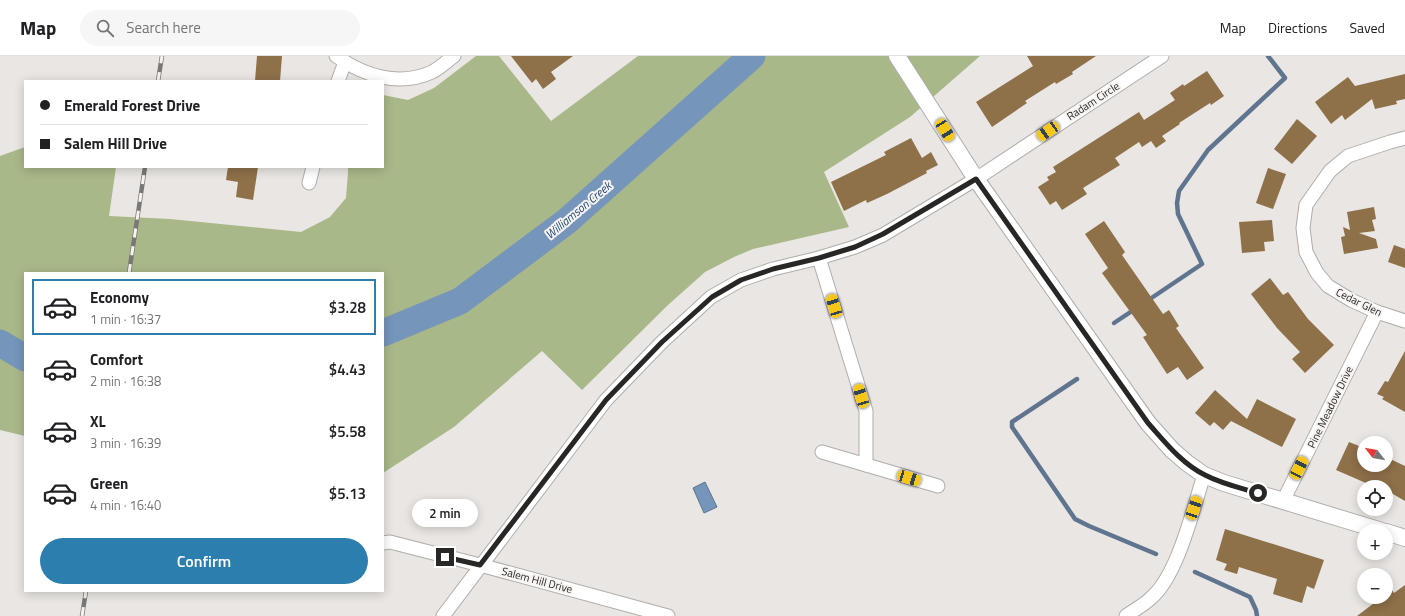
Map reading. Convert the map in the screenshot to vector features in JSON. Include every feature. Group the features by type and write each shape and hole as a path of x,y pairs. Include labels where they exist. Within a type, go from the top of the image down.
{"street":[{"path":"338,80 340,59 356,69 368,73 384,78 402,79 432,72 454,56"},
{"name":"Radam Circle","path":"443,616 606,400 662,342 712,297 741,280 773,269 819,258 855,247 883,234 976,179 1162,56"},
{"path":"899,60 976,179 1148,423 1172,450 1204,475 1224,483 1359,524"},
{"name":"Cedar Glen","path":"1405,138 1348,156 1330,171 1306,205 1303,228 1306,252 1317,273 1328,286 1351,300 1377,312 1405,321"},
{"path":"309,183 313,168"},
{"path":"819,258 866,411 866,465"},
{"name":"Pine Meadow Drive","path":"1283,501 1377,312"},
{"path":"822,452 938,486"},
{"path":"1126,616 1152,598 1164,583 1174,566 1204,475"},
{"path":"1393,534 1405,538"},
{"name":"Salem Hill Drive","path":"384,543 390,542 480,565 668,616"}],"green space":[{"path":"476,56 499,56 551,121 638,56 980,56 910,117 824,172 849,227 753,249 705,272 668,305 582,390 542,351 454,427 384,472 384,272 24,272 24,436 0,430 0,156 24,147 24,168 116,168 109,216 170,219 301,232 330,217 346,198 348,168 384,168 384,95 408,100 434,88"}],"water":[{"path":"705,482 717,507 704,513 693,488"}],"building":[{"path":"257,56 282,56 280,80 255,80"},
{"path":"511,56 573,56 551,72 556,79 543,89 536,79 532,83"},
{"path":"1027,56 1096,56 1072,72 1073,74 1056,84 1055,82 1025,101 1027,103 992,127 976,102 1033,66"},
{"path":"1207,71 1224,96 1211,105 1210,103 1179,123 1180,124 1162,136 1166,141 1156,148 1151,141 1142,147 1139,142 1115,158 1120,165 1083,188 1087,194 1062,210 1056,201 1050,205 1038,187 1049,180 1047,177 1056,172 1053,167 1139,112 1144,120 1175,100 1170,93"},
{"path":"1405,74 1405,99 1396,101 1397,104 1375,109 1372,99 1345,120 1342,115 1331,124 1315,102 1348,77 1355,86"},
{"path":"1297,119 1317,136 1292,164 1274,149"},
{"path":"911,138 922,158 931,152 938,165 926,171 927,173 887,194 867,203 866,200 844,211 831,182 886,155 884,152"},
{"path":"228,168 258,168 253,200 236,197 238,182 226,180"},
{"path":"1268,168 1286,174 1273,209 1256,203"},
{"path":"1374,207 1376,219 1372,220 1375,231 1359,233 1376,239 1378,248 1344,254 1341,237 1345,236 1343,227 1350,230 1347,212"},
{"path":"1272,220 1274,241 1264,242 1265,251 1242,253 1239,222"},
{"path":"1104,221 1125,252 1122,255 1163,314 1169,310 1179,326 1176,328 1204,368 1187,380 1178,367 1167,374 1143,337 1147,335 1102,273 1108,268 1085,234"},
{"path":"1394,245 1405,249 1405,268 1388,262"},
{"path":"1270,278 1283,295 1288,292 1308,319 1334,345 1305,373 1292,359 1300,352 1277,328 1251,294"},
{"path":"1405,351 1405,412 1382,399 1384,397 1377,394 1385,381 1388,382"},
{"path":"1215,390 1247,419 1257,399 1296,419 1282,447 1231,421 1223,430 1214,422 1210,426 1195,413"},
{"path":"1349,442 1357,445 1357,472 1393,472 1393,460 1405,466 1405,501 1393,494 1393,480 1359,480 1336,470"},
{"path":"1225,529 1324,560 1314,589 1307,586 1302,603 1273,594 1277,579 1239,567 1237,574 1224,570 1227,564 1216,560"},
{"path":"1405,585 1405,616 1357,616 1373,604 1393,604 1393,592 1394,593"}],"waterway":[{"name":"Williamson Creek","path":"384,333 460,301 567,221 752,56"},
{"path":"1147,301 1202,264 1178,214 1177,203 1179,191 1208,150 1285,78 1268,56"},
{"path":"1114,323 1135,309"},
{"name":"Williamson Creek","path":"0,343 24,357"},
{"path":"1077,379 1012,422 1012,427 1075,519 1156,554"},
{"path":"1195,572 1250,597 1257,616"}],"railway":[{"path":"158,80 162,56"},
{"path":"129,272 145,168"},
{"path":"82,616 86,592"}],"route":[{"path":"445,557 480,565 606,400 662,342 712,297 741,280 773,269 819,258 855,247 883,234 976,179 1148,423 1172,450 1204,475 1224,483 1258,493"}]}
